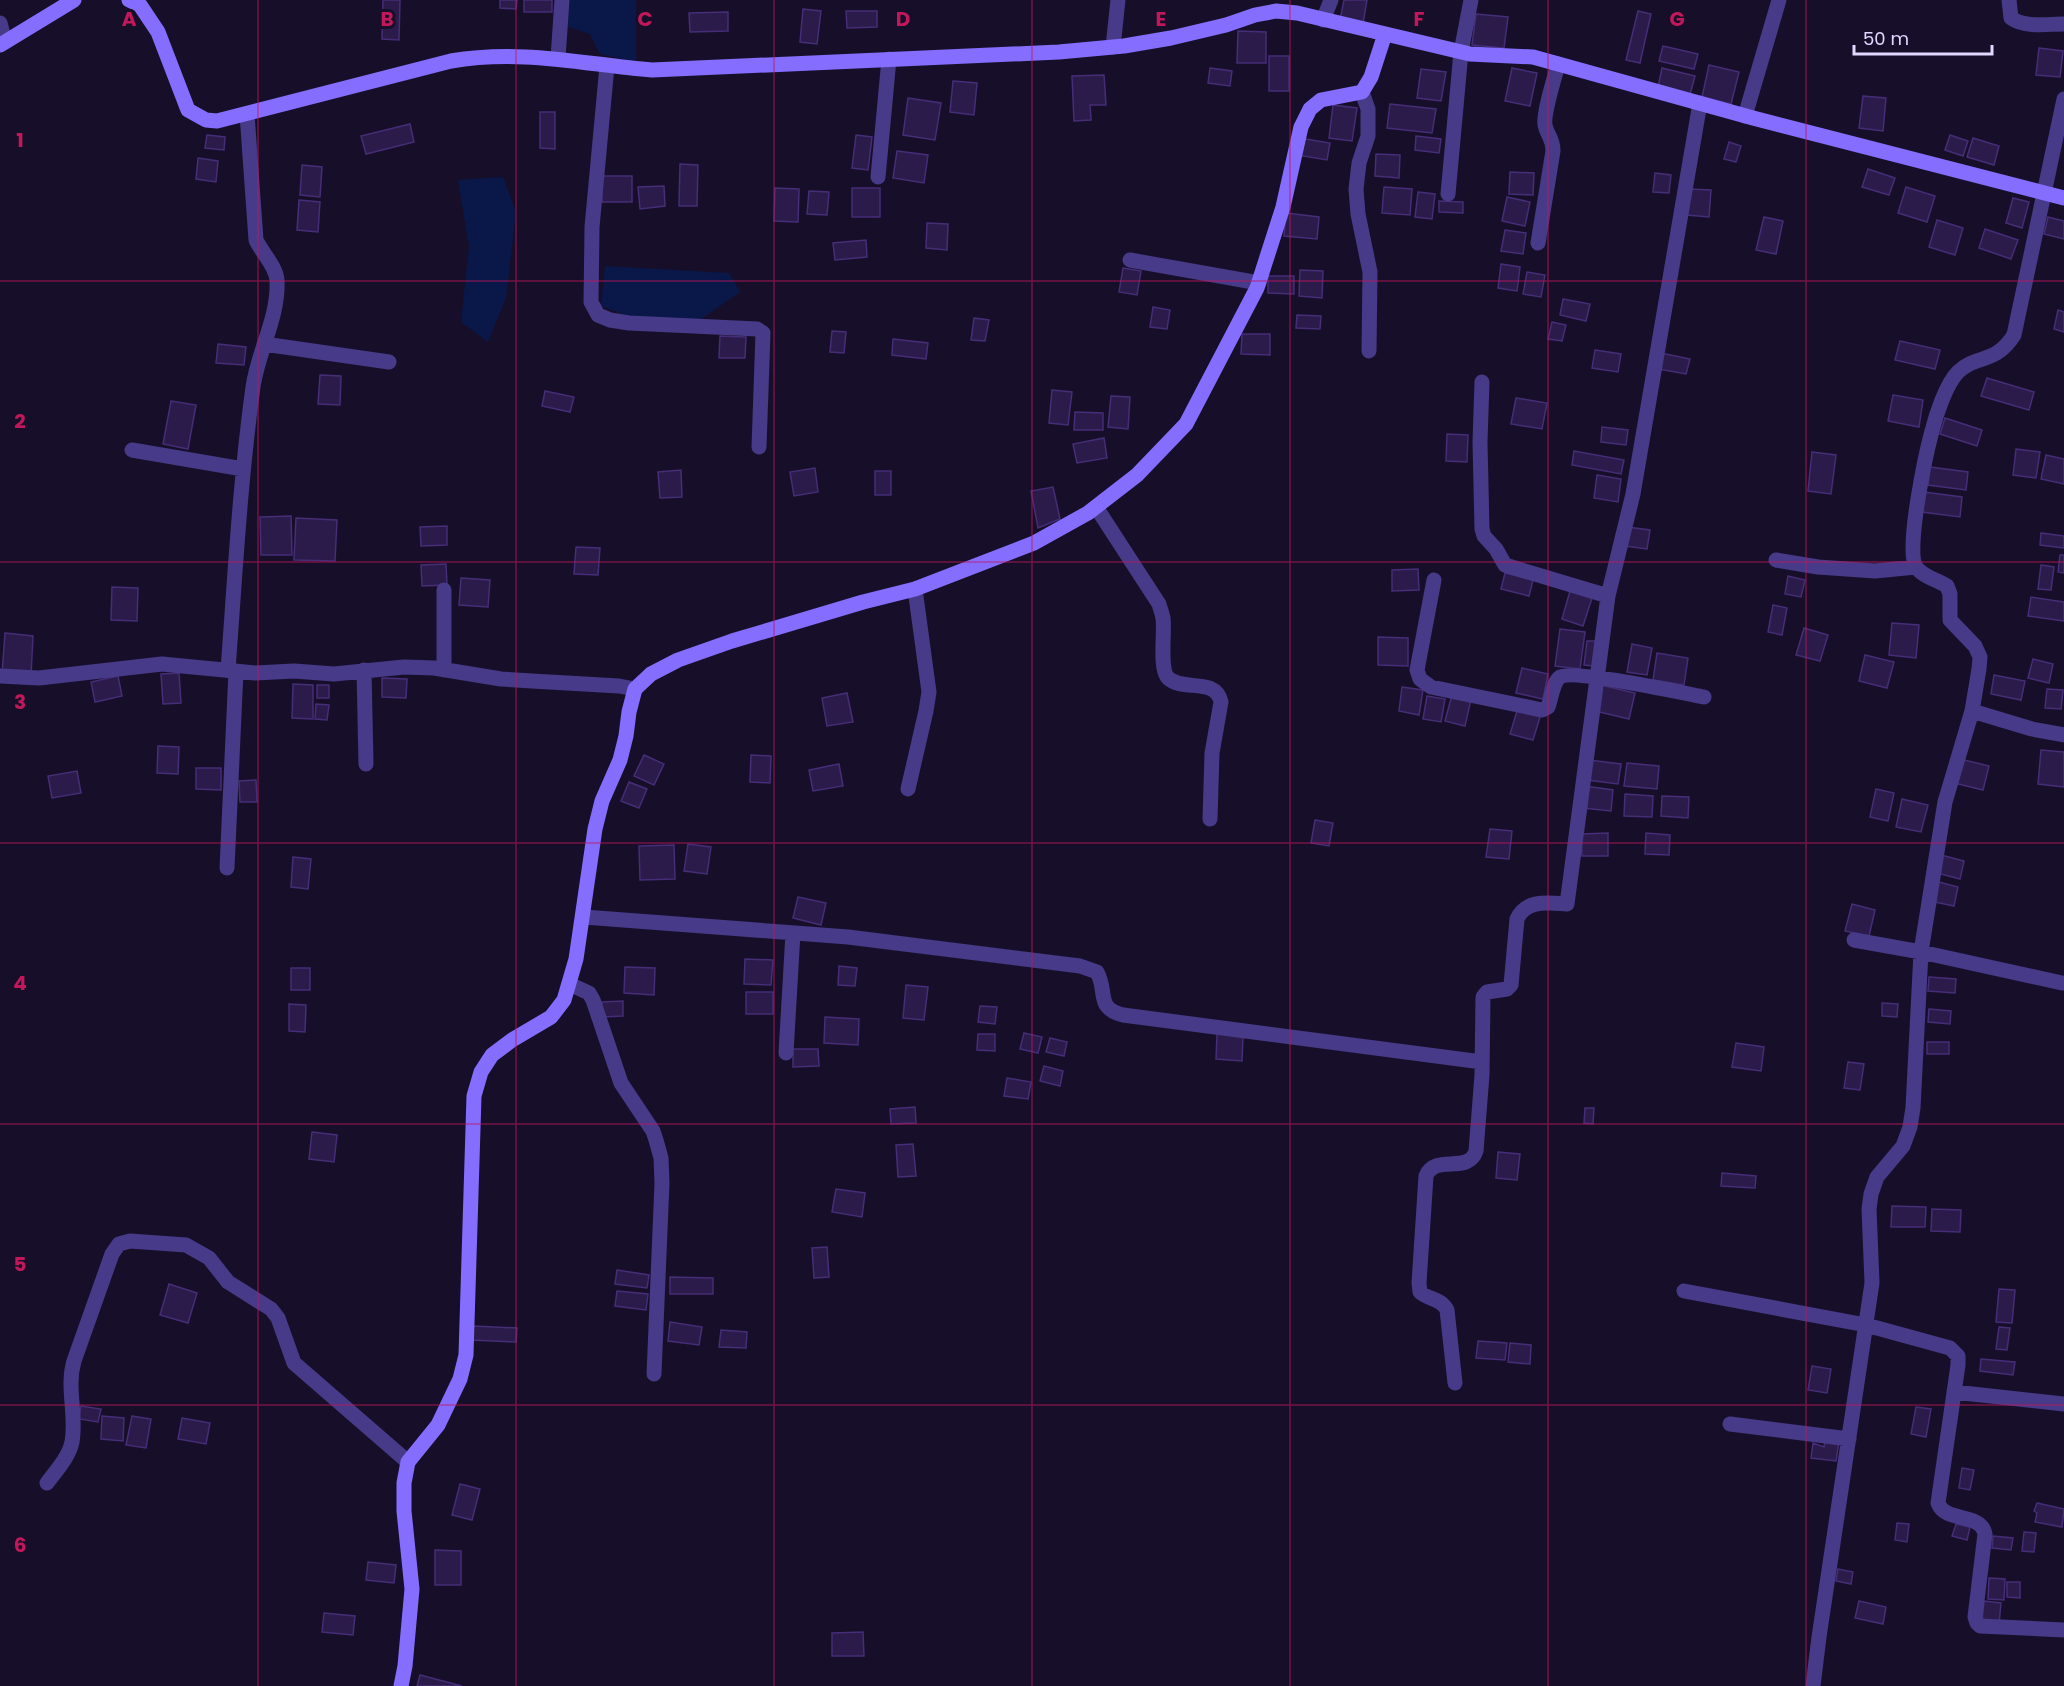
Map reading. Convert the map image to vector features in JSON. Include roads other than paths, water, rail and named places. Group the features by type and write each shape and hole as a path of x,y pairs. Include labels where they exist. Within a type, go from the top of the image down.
{"street":[{"path":"129,0 140,5 158,32 188,110 206,120 217,121 247,114 451,61 480,56 558,58 652,70 1059,52 1171,38 1276,11 1297,13 1461,52 1533,57 1745,116 2064,198"},
{"path":"558,58 562,0"},
{"path":"1113,47 1118,0"},
{"path":"1323,20 1331,0"},
{"path":"1448,195 1461,52 1471,0"},
{"path":"1745,116 1779,0"},
{"path":"2009,0 2011,18 2017,22 2064,24"},
{"path":"0,23 3,44 69,1"},
{"path":"401,1686 412,1589 404,1511 404,1483 408,1462 438,1425 464,1367 474,1096 481,1072 492,1055 512,1040 552,1017 564,1000 576,958 584,917 595,829 602,801 620,760 635,689 651,674 678,660 732,641 915,589 1034,543 1088,513 1137,475 1186,424 1259,283 1283,207 1301,127 1310,109 1321,100 1362,92 1371,77 1385,34"},
{"path":"878,177 889,59"},
{"path":"1538,243 1553,151 1553,142 1546,128 1545,117 1558,64"},
{"path":"607,66 592,227 591,302 598,315 610,320 629,323 758,329 763,333 759,447"},
{"path":"1362,92 1368,109 1368,136 1359,163 1356,189 1358,214 1370,272 1369,351"},
{"path":"1813,1686 1872,1283 1870,1194 1877,1177 1903,1146 1910,1128 1922,952 1945,802 1972,711 1980,657 1975,646 1950,620 1950,594 1947,586 1916,567 1913,550 1916,508 1932,430 1948,387 1958,372 2006,348 2014,335 2064,99"},
{"path":"1455,1383 1447,1310 1444,1304 1437,1299 1420,1292 1426,1176 1429,1169 1435,1166 1468,1162 1474,1158 1482,1062 1483,997 1487,992 1511,986 1517,919 1521,910 1545,903 1567,904 1608,596 1633,494 1700,103"},
{"path":"227,868 232,671 243,469 254,378 273,318 277,283 273,267 256,240 247,114"},
{"path":"1130,260 1259,283"},
{"path":"264,344 389,362"},
{"path":"1482,381 1480,442 1484,536 1496,549 1505,565 1608,596"},
{"path":"132,450 243,469"},
{"path":"1096,507 1159,604 1163,619 1164,670 1168,678 1174,682 1214,689 1220,694 1221,702 1212,753 1210,819"},
{"path":"1776,560 1818,567 1875,571 1916,567"},
{"path":"1434,580 1417,670 1424,685 1542,710 1548,707 1556,681 1561,676 1568,675 1704,697"},
{"path":"908,789 927,711 929,692 915,589"},
{"path":"444,590 444,670"},
{"path":"0,676 39,678 162,664 232,671 334,674 404,667 444,670 501,679 619,686 635,689"},
{"path":"364,670 366,764"},
{"path":"1972,711 2032,729 2064,735"},
{"path":"584,917 848,937 1080,966 1097,972 1104,1004 1110,1012 1482,1062"},
{"path":"786,1053 793,933"},
{"path":"1854,940 1922,952 2062,983"},
{"path":"569,984 589,993 593,1000 621,1083 653,1131 661,1158 662,1183 654,1374"},
{"path":"47,1483 67,1455 72,1443 71,1373 74,1361 112,1254 119,1244 130,1241 186,1245 209,1258 228,1282 271,1309 278,1318 294,1363 408,1462"},
{"path":"1684,1291 1866,1325 1950,1348 1958,1356 1938,1503 1943,1511 1979,1523 1984,1528 1975,1617 1977,1623 1980,1626 2064,1630"},
{"path":"1954,1392 2064,1404"},
{"path":"1730,1424 1850,1439"}],"water":[{"path":"567,0 636,0 636,62 600,54 590,34 565,26"},
{"path":"503,177 516,212 506,298 488,342 461,322 469,246 458,180"},
{"path":"605,266 729,273 740,292 697,322 633,318 601,306"}]}
